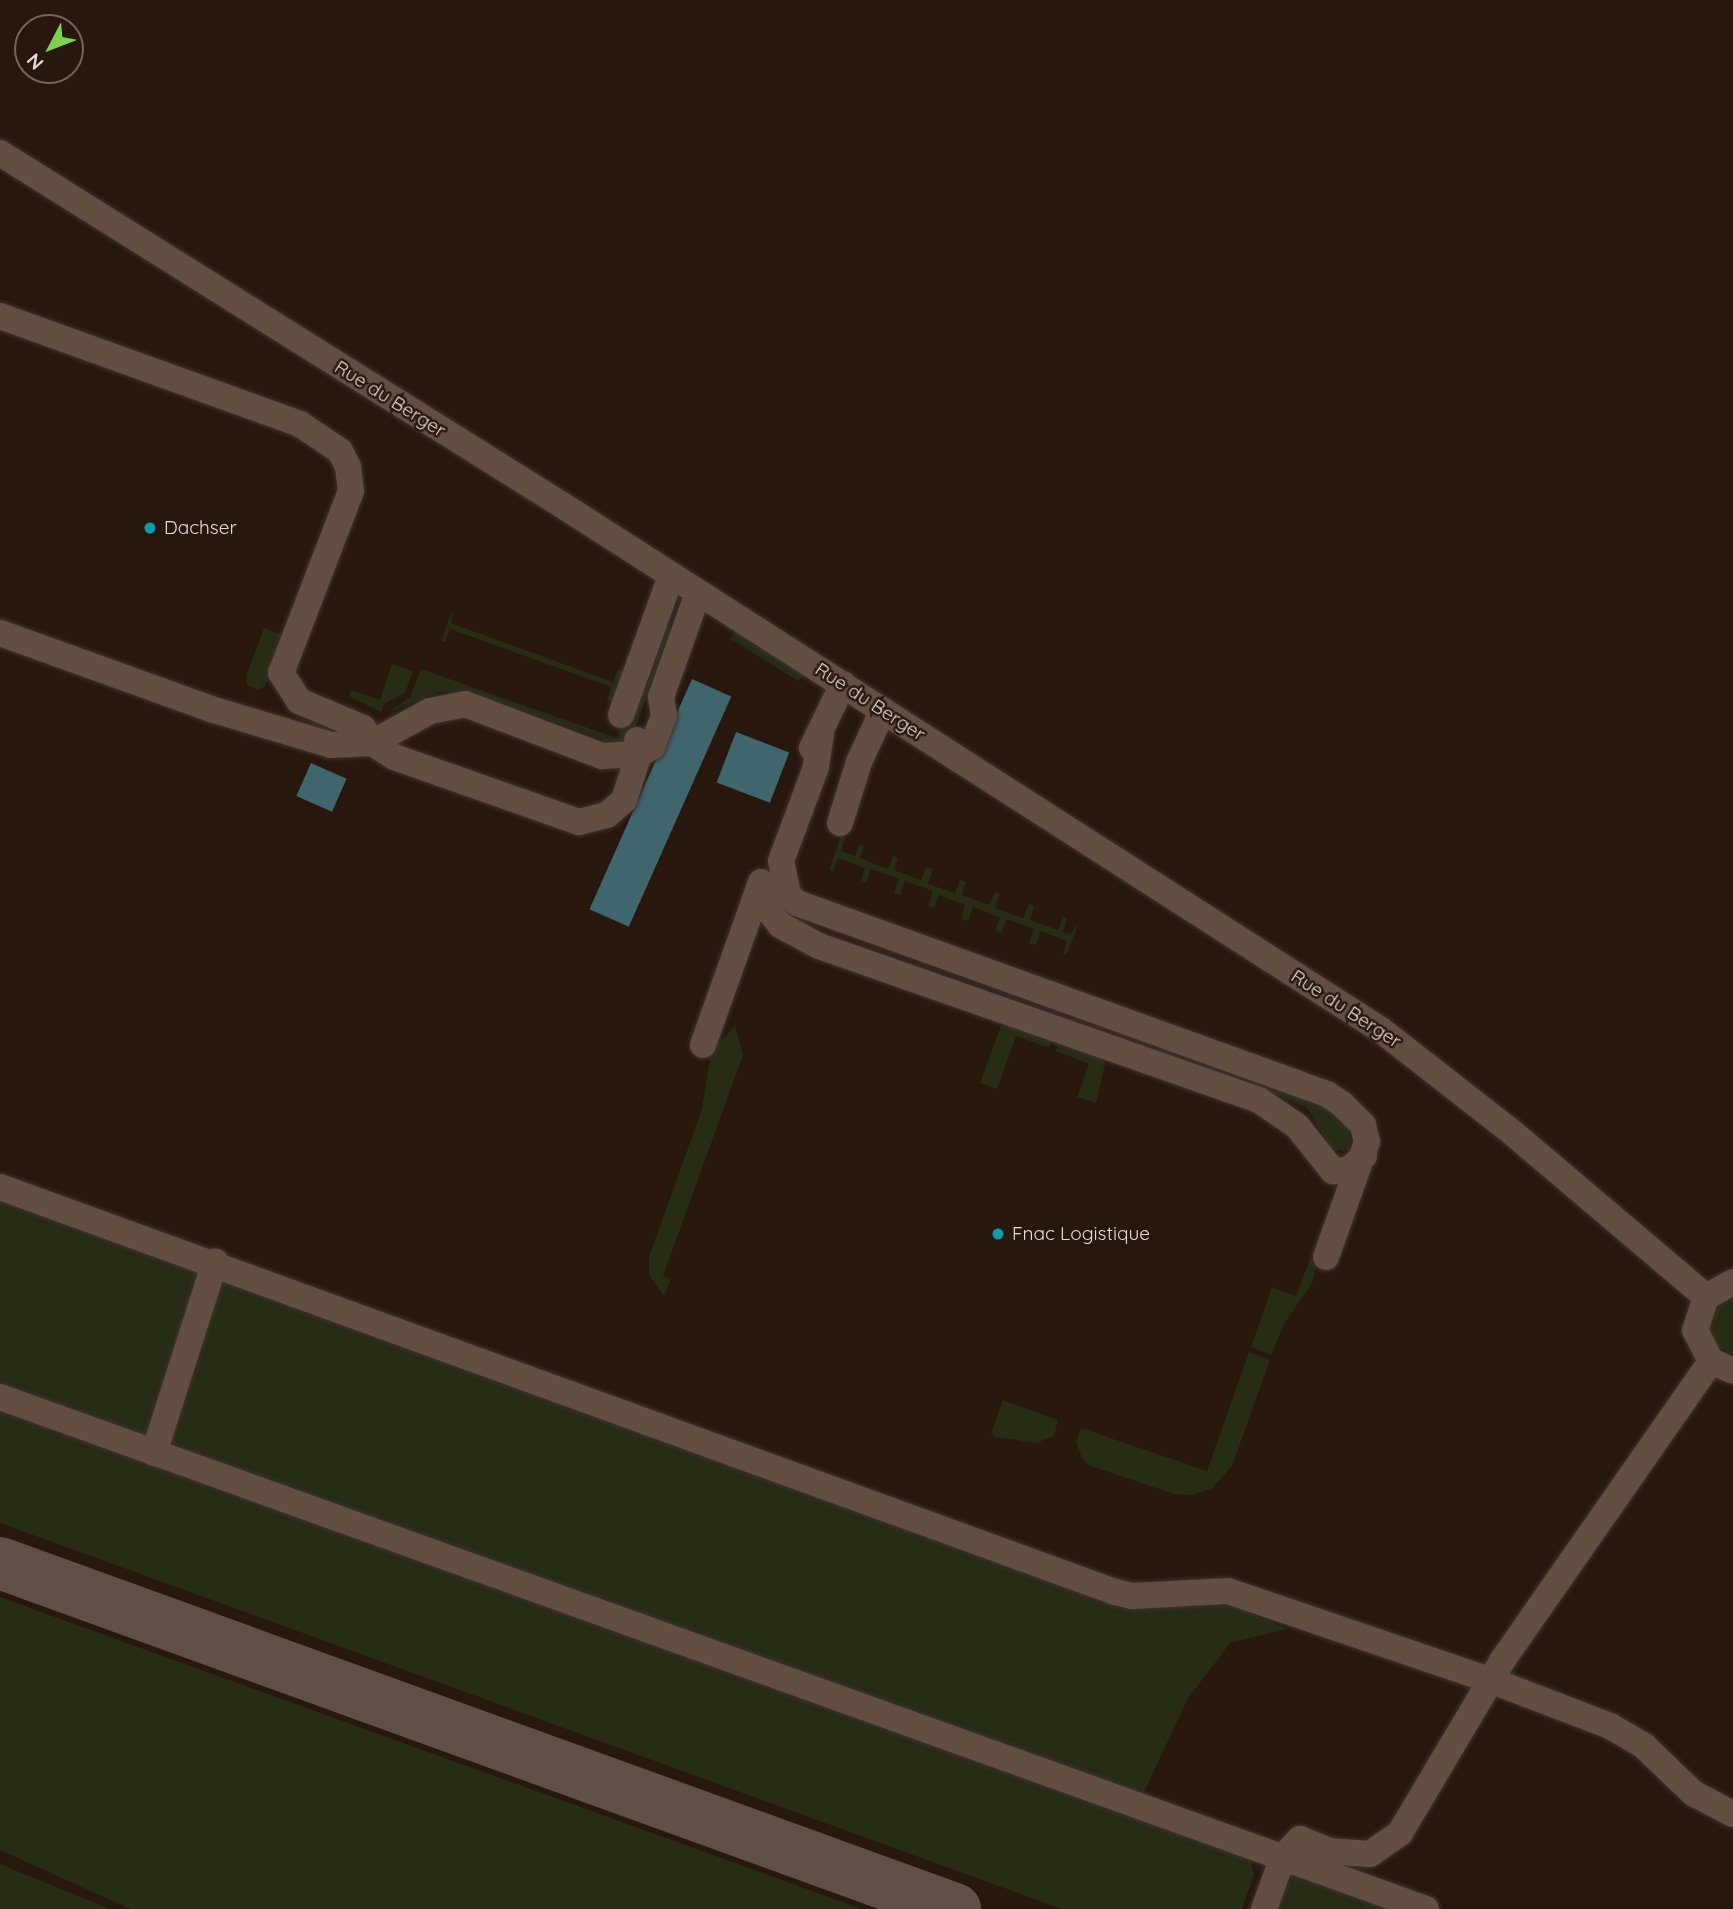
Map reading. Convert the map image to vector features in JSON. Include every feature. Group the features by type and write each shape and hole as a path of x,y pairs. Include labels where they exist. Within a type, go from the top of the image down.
{"street":[{"name":"Rue du Berger","path":"0,153 844,684 1422,1059 1706,1297"},
{"path":"0,316 300,424 340,451 348,467 351,491 281,673 299,701 363,728 372,743 394,757 579,822 595,821 624,800 639,754 639,735 652,704 660,697 698,593"},
{"path":"621,715 671,576"},
{"path":"0,633 211,709 331,745 372,743 430,711 465,705 602,756 639,754"},
{"path":"703,1045 805,758 821,734 844,684"},
{"path":"840,823 859,762 883,710"},
{"path":"821,734 816,766 781,861 783,882 797,903 1327,1094 1363,1125 1364,1156 1326,1257"},
{"path":"761,883 765,905 780,925 818,946 1259,1100 1297,1126 1333,1171 1348,1170 1364,1156"},
{"path":"0,1187 215,1262 1115,1592 1133,1596 1228,1591 1490,1680 1610,1726 1644,1746 1693,1793 1733,1814"},
{"path":"153,1453 215,1262"},
{"path":"1264,1909 1283,1857 1300,1839 1329,1851 1370,1854 1400,1833 1490,1680 1722,1366 1695,1330 1706,1297 1733,1282"},
{"path":"0,1397 1426,1909"}],"green space":[{"path":"453,609 451,623 613,682 618,669 626,672 616,704 607,700 611,687 450,629 445,642 441,641"},
{"path":"667,622 672,628 633,734 619,744 602,743 603,739 465,690 438,692 388,713 410,697 421,669 617,738 622,725 627,727"},
{"path":"264,628 283,635 265,686 257,690 247,685 246,676"},
{"path":"735,631 804,674 799,682 730,639"},
{"path":"392,664 413,671 405,693 384,704 381,712 349,696 351,690 380,700"},
{"path":"841,836 845,838 841,851 855,856 860,844 864,846 860,858 888,869 893,856 898,858 894,870 921,880 926,867 933,869 928,884 955,893 960,880 966,882 962,895 989,905 995,892 1000,894 995,908 1023,918 1029,904 1034,906 1030,920 1058,930 1063,917 1067,919 1063,932 1070,935 1079,922 1066,956 1063,954 1067,941 1041,931 1036,945 1029,943 1034,929 1007,919 1001,933 995,930 1000,918 973,907 968,921 961,919 965,905 939,895 934,908 928,906 933,891 905,881 900,895 894,893 899,879 871,869 866,883 861,881 865,868 838,858 833,871 829,870"},
{"path":"1002,1023 1053,1037 1049,1048 1016,1036 997,1089 980,1083"},
{"path":"735,1026 743,1055 663,1276 671,1279 664,1296 649,1275 649,1257 702,1109 711,1052"},
{"path":"1060,1038 1100,1056 1105,1064 1096,1103 1077,1097 1089,1064 1056,1051"},
{"path":"1285,1085 1319,1098 1349,1126 1350,1151 1332,1150 1307,1108 1258,1087"},
{"path":"0,1200 1128,1605 1233,1606 1287,1629 1230,1643 1187,1700 1141,1799 0,1383"},
{"path":"1311,1257 1317,1265 1312,1283 1284,1324 1271,1355 1251,1347 1272,1287 1296,1296"},
{"path":"1733,1296 1733,1354 1717,1346 1709,1329 1718,1304"},
{"path":"1249,1352 1270,1360 1232,1466 1213,1488 1192,1495 1174,1494 1088,1465 1082,1458 1076,1442 1081,1428 1207,1471"},
{"path":"1003,1400 1058,1420 1054,1436 1036,1443 995,1437 991,1433"},
{"path":"0,1403 1249,1853 1254,1874 1242,1909 1062,1909 0,1523"},
{"path":"0,1597 862,1909 130,1909 0,1850"},
{"path":"0,1864 69,1892 110,1909 0,1909"},
{"path":"1295,1871 1402,1909 1275,1909"}],"water":[{"path":"692,679 731,696 629,927 590,909"},
{"path":"736,732 789,752 770,803 717,782"},
{"path":"311,763 347,779 332,812 296,796"}],"taxiway":[{"path":"0,1563 955,1909"}],"place":[{"name":"Dachser","path":"150,528"},
{"name":"Fnac Logistique","path":"998,1234"}]}
